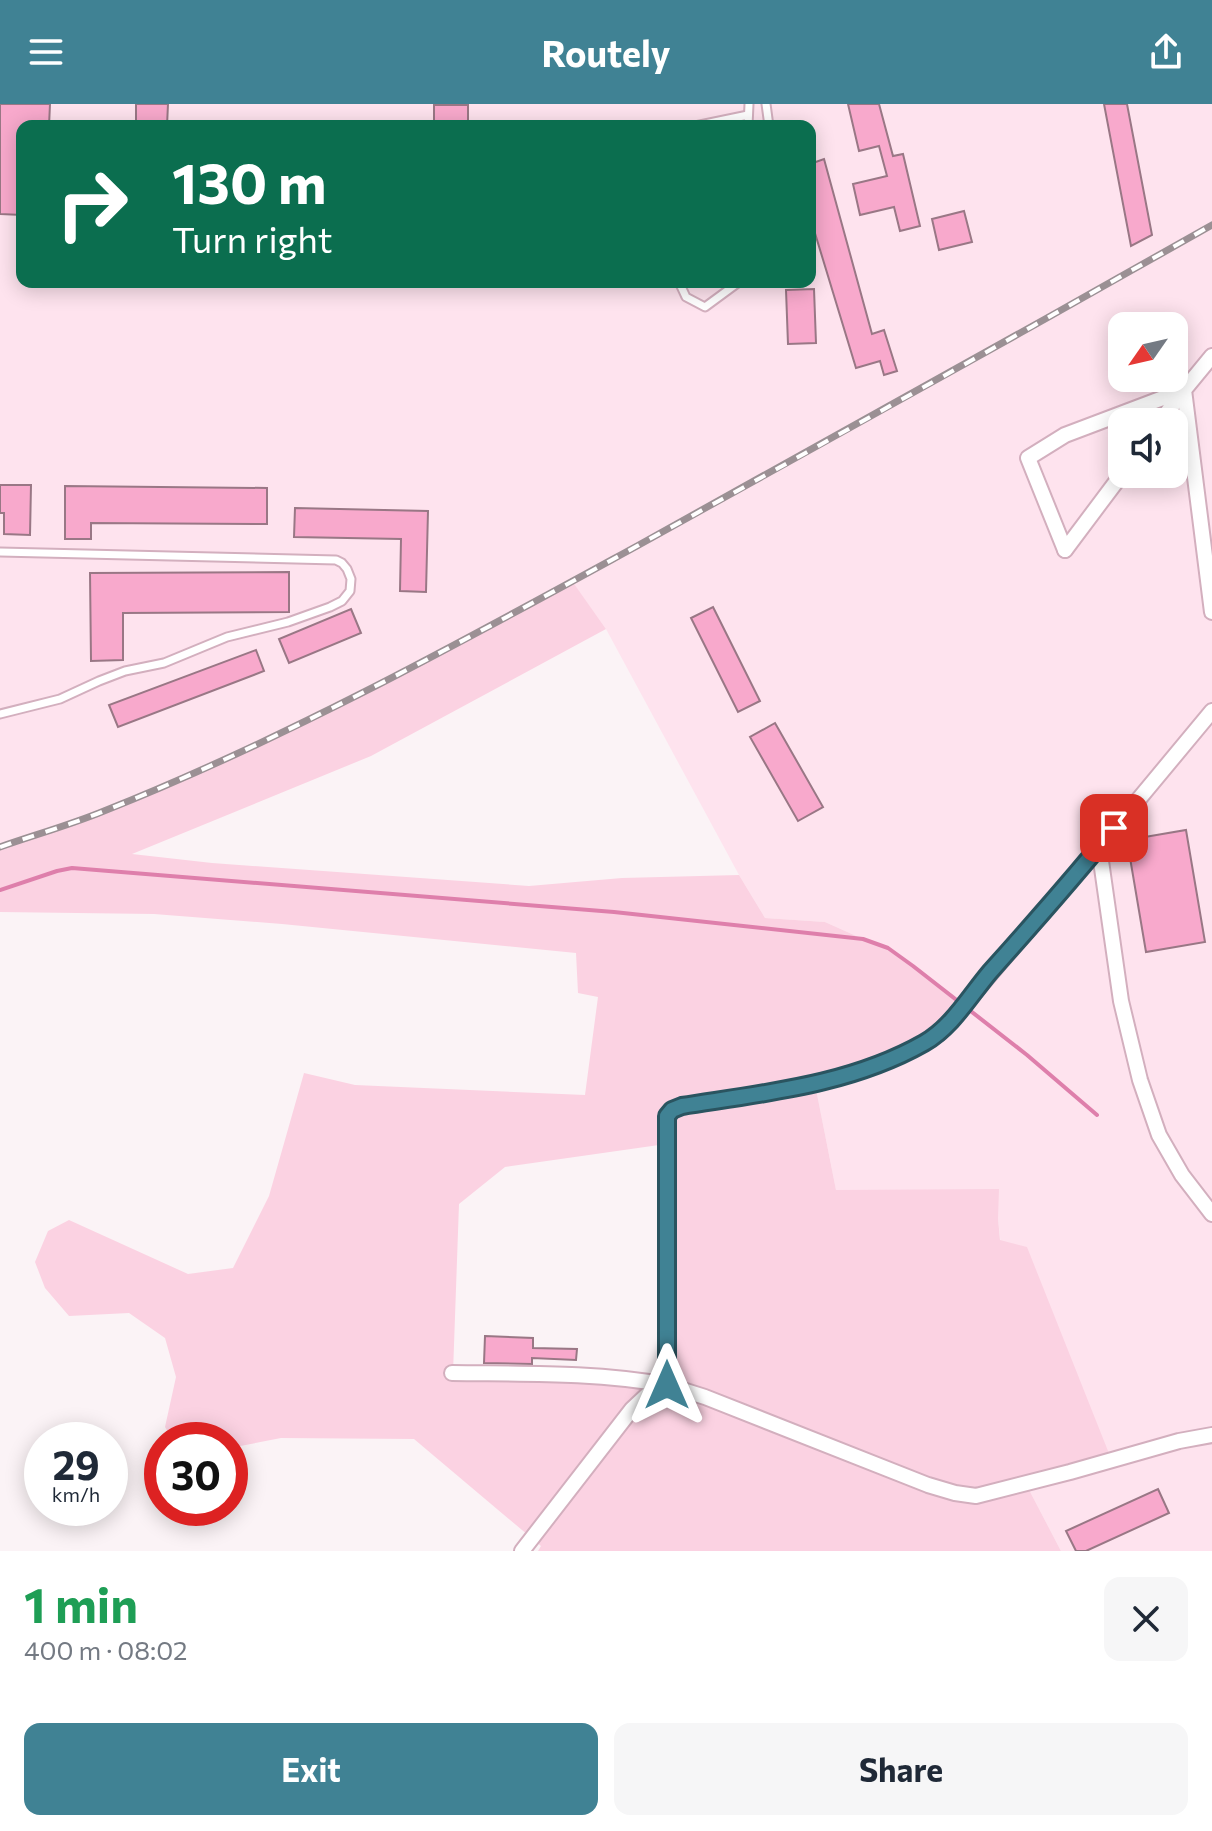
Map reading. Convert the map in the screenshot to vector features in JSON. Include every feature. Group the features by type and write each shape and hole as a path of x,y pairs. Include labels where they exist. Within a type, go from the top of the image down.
{"street":[{"path":"1188,385 1212,356"},
{"path":"1136,408 1179,392"},
{"path":"1184,392 1212,612"},
{"path":"1108,419 1065,435 1028,458 1065,550 1112,488"},
{"path":"667,1385 667,1116 682,1106 801,1087 841,1077 879,1064 940,1033 1212,711"},
{"path":"1099,847 1121,1001 1140,1080 1159,1135 1182,1175 1211,1210"},
{"path":"452,1373 578,1374 667,1385 928,1485 976,1496 1179,1441 1212,1435"},
{"path":"522,1551 632,1409 649,1393 667,1385"}],"lane":[{"path":"748,120 749,104"},
{"path":"724,120 748,115"},
{"path":"682,288 686,297 705,307 731,288"},
{"path":"0,552 336,560 347,569 351,579 350,591 342,601 330,607 288,622 227,637 164,663 125,671 60,699 0,714"}],"shaded area":[{"path":"0,104 1212,104 1212,1551 1061,1551 1026,1484 998,1218 836,1190 815,1084 963,1005 888,948 825,922 765,918 606,629 572,582 334,708 103,812 0,847"},
{"path":"572,581 606,629 371,756 132,854 212,863 529,886 622,878 739,875 765,918 825,922 888,948 963,1006 940,1033 815,1084 836,1190 999,1189 1000,1240 1027,1247 1112,1461 1026,1484 1061,1551 538,1551 541,1546 414,1439 281,1438 248,1444 248,1422 166,1422 176,1377 165,1338 129,1313 69,1316 45,1288 35,1262 48,1231 69,1220 188,1274 233,1268 269,1196 304,1073 355,1085 585,1095 598,997 578,993 576,953 154,914 0,912 0,847 103,812 334,708","holes":["666,1144 666,1385 453,1373 459,1204 505,1167"]}],"building":[{"path":"0,104 50,104 49,120 16,120 16,215 0,214"},
{"path":"136,104 168,104 167,120 136,120"},
{"path":"848,104 879,104 893,156 903,154 920,226 900,231 894,207 860,215 853,184 887,176 879,146 859,151"},
{"path":"1104,104 1127,104 1152,235 1131,246"},
{"path":"434,105 468,105 468,120 434,120"},
{"path":"824,159 872,334 884,330 897,371 884,375 880,361 856,368 816,237 816,162"},
{"path":"964,211 972,242 939,250 932,219"},
{"path":"814,289 816,343 788,344 786,290"},
{"path":"0,485 31,485 30,535 4,534"},
{"path":"65,486 267,488 267,524 91,523 91,539 65,539"},
{"path":"295,508 428,511 426,592 400,591 401,539 294,537"},
{"path":"289,572 289,612 123,613 123,660 91,661 90,573"},
{"path":"713,607 760,701 738,712 691,618"},
{"path":"351,609 361,633 289,663 279,639"},
{"path":"256,650 264,671 118,727 109,705"},
{"path":"775,723 823,807 798,821 750,737"},
{"path":"1186,830 1205,942 1146,952 1127,840"},
{"path":"485,1336 533,1338 533,1348 577,1349 576,1360 532,1358 532,1364 484,1363"},
{"path":"1158,1489 1169,1513 1086,1551 1076,1551 1066,1531"}],"waterway":[{"path":"0,890 72,868 614,912 863,939 888,948 913,966 1027,1055 1097,1115"}],"railway":[{"path":"0,847 91,816 173,783 374,687 709,506 1212,225"}],"route":[{"path":"667,1385 667,1116 682,1106 801,1087 841,1077 923,1044 940,1033 954,1018 1114,828"}]}
